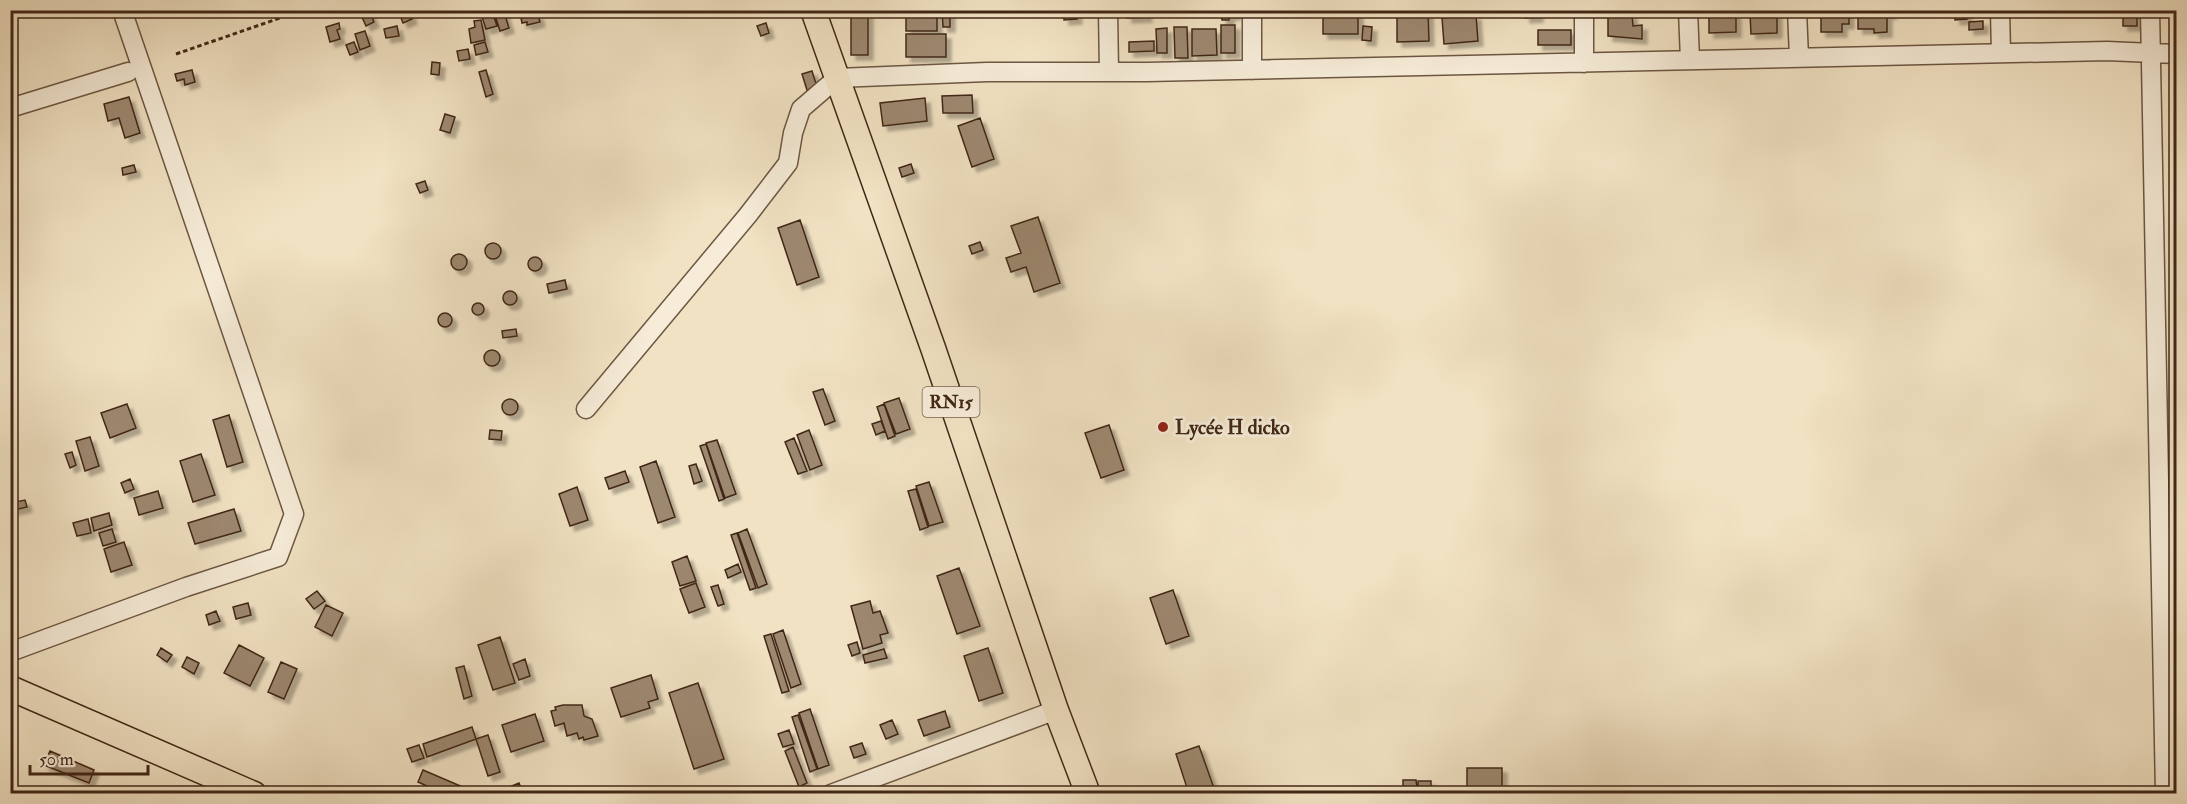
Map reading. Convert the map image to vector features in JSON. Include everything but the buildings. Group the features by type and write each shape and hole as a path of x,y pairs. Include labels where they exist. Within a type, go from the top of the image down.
{"main road":[{"name":"RN15","path":"813,10 933,348 1056,710 1088,794"},
{"path":"10,688 254,794"}],"street":[{"path":"10,652 186,587 278,557 294,514 122,10"},
{"path":"1108,10 1109,72"},
{"path":"1252,10 1252,69"},
{"path":"1584,10 1584,63"},
{"path":"1688,10 1690,60"},
{"path":"1797,10 1799,58"},
{"path":"2000,10 2001,53"},
{"path":"2150,10 2170,702 2165,794"},
{"path":"586,409 748,215 788,163 793,133 801,109 837,78 987,72 1109,72 2107,51 2176,54"},
{"path":"10,108 128,72"},
{"path":"831,794 1056,710"}],"path":[{"path":"176,54 303,10"}],"place":[{"name":"Lycée H dicko","path":"1163,427"}]}
